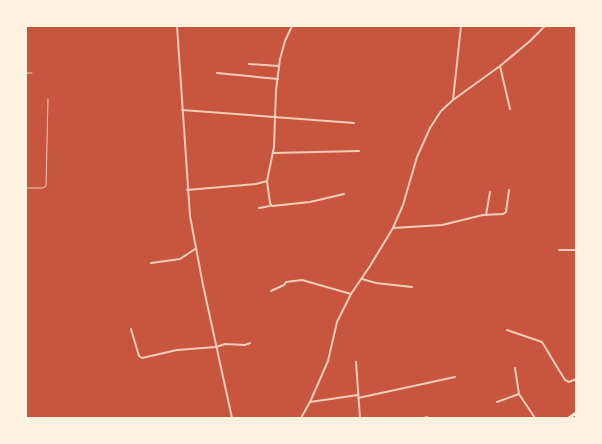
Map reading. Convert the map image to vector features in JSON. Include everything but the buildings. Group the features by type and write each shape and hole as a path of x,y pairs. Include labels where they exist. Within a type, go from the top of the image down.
{"main road":[{"path":"569,418 576,413"}],"street":[{"path":"177,26 187,190 195,249 232,418"},
{"path":"270,206 267,181 273,153 279,66 285,41 292,26"},
{"path":"453,100 462,26"},
{"path":"301,418 310,402 328,361 337,322 351,294 362,279 393,228 403,205 417,157 430,128 441,111 453,100 500,66 530,41 545,26"},
{"path":"249,64 279,66"},
{"path":"500,66 510,109"},
{"path":"217,73 278,78"},
{"path":"182,110 354,123"},
{"path":"273,153 359,151"},
{"path":"187,190 256,184 267,181"},
{"path":"393,228 442,224 486,215 505,214 510,190"},
{"path":"486,215 490,192"},
{"path":"259,208 310,202 344,194"},
{"path":"151,264 180,259 195,249"},
{"path":"559,250 576,250"},
{"path":"362,279 376,283 412,288"},
{"path":"271,291 282,286 286,282 302,280 351,294"},
{"path":"131,329 139,356 142,358 177,350 216,347 225,344 245,345 250,343"},
{"path":"507,330 542,342 565,380 569,382 576,379"},
{"path":"356,362 360,418"},
{"path":"515,368 519,394 535,418"},
{"path":"310,402 358,397 455,377"},
{"path":"497,402 519,394"}],"lane":[{"path":"26,73 32,73"},
{"path":"26,188 43,188 46,186 48,99"}]}
